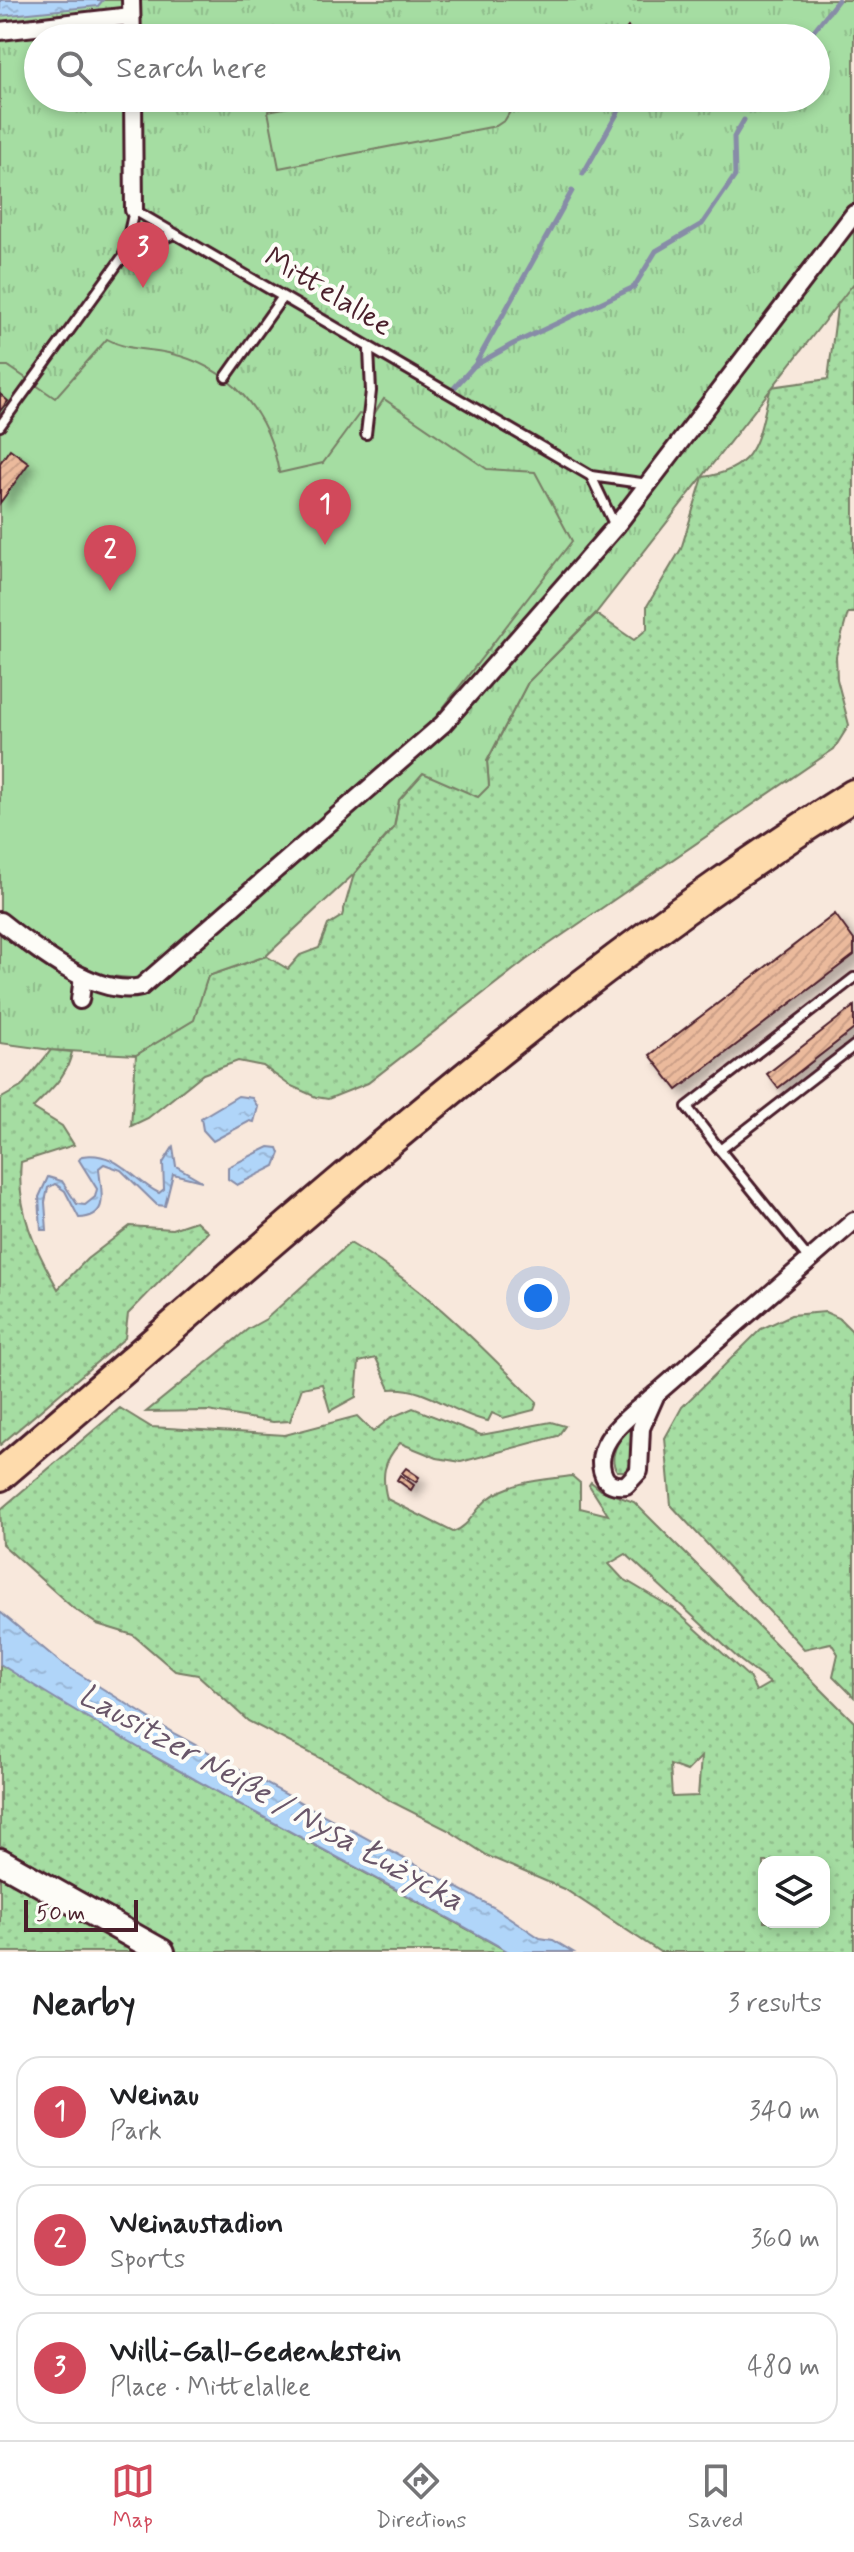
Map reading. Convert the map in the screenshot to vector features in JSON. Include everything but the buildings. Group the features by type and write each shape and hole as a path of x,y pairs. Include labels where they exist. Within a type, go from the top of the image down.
{"highway":[{"path":"0,1475 465,1077 626,954 854,795"}],"main road":[{"path":"0,1861 162,1952"}],"street":[{"path":"40,24 131,8"},
{"path":"0,31 24,27"},
{"path":"133,112 134,210"},
{"path":"0,921 32,947 83,977 127,991 141,987 443,724 616,526 854,214"},
{"path":"80,1000 83,977"},
{"path":"656,1394 641,1428 639,1471 626,1485 611,1483 605,1477 602,1462 611,1436 656,1394 808,1258 854,1221"}],"lane":[{"name":"Mittelallee","path":"134,210 369,350 591,476 649,484"},
{"path":"0,426 124,255 134,210"},
{"path":"124,255 174,234"},
{"path":"226,377 282,298"},
{"path":"366,434 371,391 369,350"},
{"path":"591,476 616,526"},
{"path":"808,1258 687,1107 854,978"},
{"path":"720,1150 854,1046"}],"green space":[{"path":"0,0 854,0 854,283 596,613 528,682 487,761 489,786 478,797 423,773 399,800 394,827 354,874 266,956 208,976 194,1020 136,1055 51,1050 0,1043"},
{"path":"268,112 510,112 496,126 279,168"},
{"path":"854,283 854,613 848,613 836,656 837,679 849,725 834,749 526,960 368,1083 328,1099 316,1097 289,1085 263,1066 238,1061 203,1074 148,1118 131,1126 136,1055 193,1020 208,976 266,956 288,969 300,955 319,948 328,925 342,916 354,874 394,828 399,800 423,773 489,786 487,762 528,682 596,614 634,640 647,629 647,606 681,549 703,477 722,473 746,458 759,435 771,387 828,379 838,300"},
{"path":"107,339 129,347 190,359 228,381 243,395 266,430 279,473 323,463 359,414 372,417 384,399 487,469 535,472 572,541 436,717 143,979 86,974 0,916 0,366 8,366 55,398"},
{"path":"51,1050 72,1052 70,1061 62,1076 33,1108 62,1126 74,1145 21,1162 20,1180 29,1228 58,1289 87,1259 130,1226 172,1229 196,1221 208,1232 128,1314 125,1338 0,1445 0,1099 21,1087"},
{"path":"350,1243 403,1278 449,1316 537,1402 534,1410 503,1418 492,1413 488,1421 475,1417 416,1392 390,1389 376,1358 359,1362 356,1397 330,1411 322,1384 302,1388 290,1421 273,1422 208,1411 146,1412 248,1329 266,1319"},
{"path":"825,1312 839,1318 854,1333 854,1697 833,1676 838,1654 831,1643 804,1649 671,1505 665,1438 682,1407 761,1329 791,1315"},
{"path":"120,1408 151,1427 285,1435 357,1416 373,1432 390,1418 413,1408 481,1435 551,1422 565,1426 558,1436 461,1462 437,1458 400,1443 385,1469 387,1499 453,1532 497,1493 539,1480 572,1476 580,1483 580,1508 608,1515 589,1485 591,1482 601,1490 634,1502 854,1722 854,1952 660,1952 566,1890 488,1856 448,1830 392,1802 349,1773 248,1721 198,1675 175,1671 133,1635 97,1624 73,1608 2,1544 0,1510","holes":["626,1554 741,1661 770,1683 756,1691 749,1677 674,1609 622,1578 609,1564","701,1757 698,1796 672,1797 670,1765 687,1771"]},
{"path":"629,1430 634,1433 630,1464 625,1471 617,1471 613,1461 615,1449"},
{"path":"0,1664 158,1759 509,1952 177,1952 167,1940 0,1845"},
{"path":"0,1877 135,1952 0,1952"}],"water":[{"path":"0,0 103,0 98,6 0,16"},
{"path":"238,1096 252,1098 258,1107 254,1122 250,1121 213,1141 203,1130 201,1118"},
{"path":"173,1147 176,1166 202,1181 173,1174 165,1206 157,1205 121,1170 104,1164 99,1168 102,1200 96,1213 79,1218 65,1191 55,1184 48,1188 45,1202 47,1230 41,1230 39,1197 48,1177 62,1181 77,1204 85,1205 95,1197 97,1189 79,1160 82,1156 94,1155 124,1167 159,1193 164,1189 163,1163"},
{"path":"269,1147 278,1148 280,1153 275,1166 237,1185 228,1179 228,1167"},
{"name":"Lausitzer Neiße / Nysa Łużycka","path":"0,1612 60,1662 175,1734 495,1908 540,1938 553,1940 573,1952 509,1952 188,1776 62,1703 0,1664"}],"waterway":[{"path":"819,24 838,0"},
{"path":"583,174 618,112"},
{"path":"454,388 474,366 513,344 634,287 656,251 702,224 735,176 734,137 744,120"},
{"path":"475,365 572,191"}],"place":[{"name":"Willi-Gall-Gedenkstein","path":"143,288"},
{"name":"Weinau","path":"325,545"},
{"name":"Weinaustadion","path":"110,591"}]}
